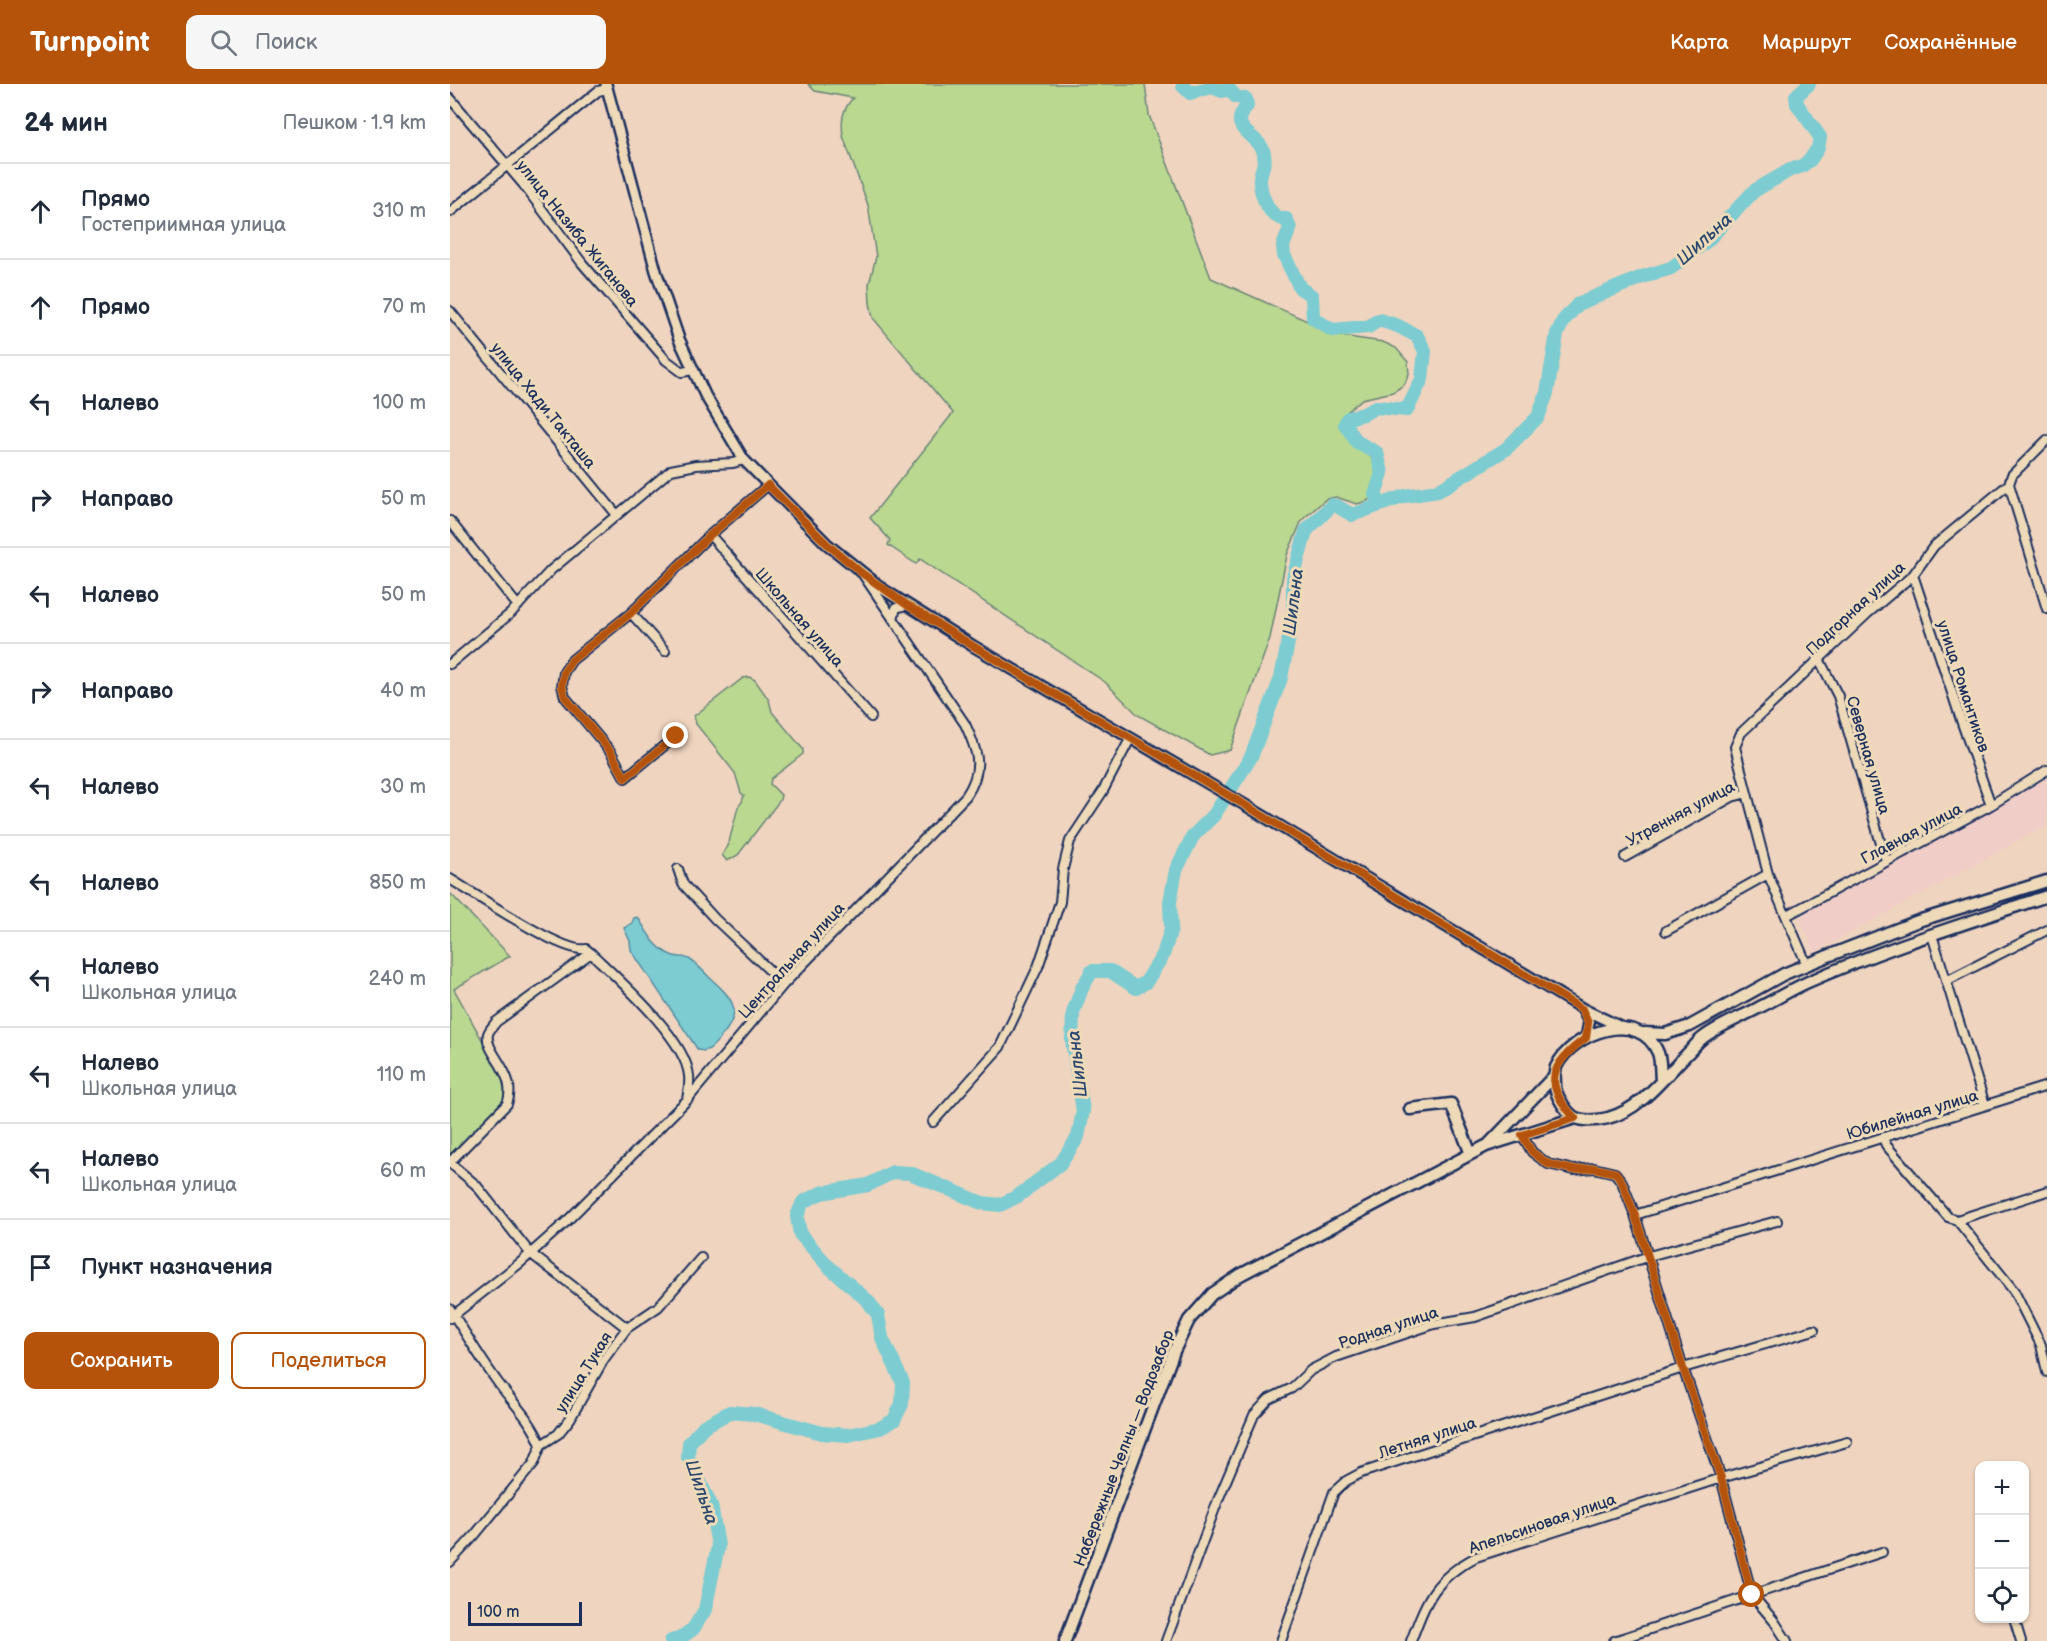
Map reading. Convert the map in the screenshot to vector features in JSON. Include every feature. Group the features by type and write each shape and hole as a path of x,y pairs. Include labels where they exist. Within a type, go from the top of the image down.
{"main road":[{"name":"Набережные Челны — Водозабор","path":"1486,1146 1555,1075 1556,1068 1567,1052 1586,1038 1606,1029 1623,1028 1644,1033 1665,1034 1690,1026 1784,974 1918,921 2047,881"},
{"name":"Набережные Челны — Водозабор","path":"1065,1641 1174,1351 1189,1320 1212,1294 1240,1275 1486,1146 1575,1118 1592,1120 1610,1117 1634,1105 1650,1094 1703,1037 1807,983 1932,935 2047,896"},
{"path":"1644,1033 1659,1054 1661,1080"},
{"path":"1555,1075 1555,1088 1563,1105 1575,1118"},
{"path":"1410,1109 1451,1104 1471,1154"}],"street":[{"path":"450,212 607,86 656,272 679,339 705,395 744,460 827,544 863,574 907,605 973,646 1245,805 1582,1009 1623,1028"},
{"name":"улица Назиба Жиганова","path":"450,98 507,166 582,263 666,360 682,372 693,370"},
{"name":"улица Хади Такташа","path":"450,311 617,516"},
{"name":"Подгорная улица","path":"1747,793 1735,747 1741,733 1867,614 1913,575 1934,546 2009,484 2012,475 2047,440"},
{"path":"450,664 518,606 551,570 671,470 696,465 733,464 744,460"},
{"path":"2009,484 2047,609"},
{"path":"676,736 625,778 611,752 565,697 562,686 564,672 572,660 631,613 710,535 768,485"},
{"path":"450,521 518,606"},
{"name":"Школьная улица","path":"710,535 871,717"},
{"name":"Центральная улица","path":"451,1314 567,1221 687,1100 784,984 966,795 974,783 978,762 974,744 965,724 863,574"},
{"name":"улица Романтиков","path":"1913,575 1991,805"},
{"path":"893,618 896,608 907,605"},
{"path":"631,613 665,651"},
{"name":"Северная улица","path":"1819,659 1838,696 1886,861"},
{"path":"933,1122 1000,1047 1038,967 1060,902 1063,868 1070,841 1103,791 1130,738"},
{"name":"Главная улица","path":"1786,916 1991,805 2047,770"},
{"path":"1747,793 1768,874 1807,965"},
{"name":"Утренняя улица","path":"1625,857 1732,797 1747,793"},
{"path":"678,869 683,884 715,919 784,984"},
{"path":"1666,932 1768,874"},
{"path":"450,879 543,934 570,948 586,949 591,953 666,1031 678,1047 689,1076 687,1100"},
{"path":"1946,981 2047,930"},
{"path":"1932,935 1985,1105"},
{"path":"591,953 492,1027 488,1033 489,1042 509,1082 511,1094 507,1104 450,1163 476,1185 530,1252 627,1328"},
{"path":"1582,1009 1588,1023 1586,1038"},
{"path":"689,1076 700,1086"},
{"name":"Юбилейная улица","path":"1635,1215 2047,1086"},
{"path":"1522,1135 1532,1152 1548,1164 1574,1170 1594,1168 1616,1173 1622,1182 1649,1256 1683,1368 1721,1478 1752,1595 1787,1641"},
{"path":"1883,1138 1886,1145 1948,1217 1957,1220 2014,1292 2041,1345 2046,1366"},
{"path":"1957,1220 2047,1191"},
{"name":"Родная улица","path":"1166,1641 1246,1431 1254,1415 1269,1398 1292,1388 1311,1370 1336,1358 1434,1324 1474,1317 1649,1256 1777,1221"},
{"name":"улица Тукая","path":"450,1562 534,1462 541,1445 558,1434 570,1419 604,1359 627,1328 658,1307 701,1258"},
{"path":"451,1314 498,1383 535,1429 541,1445"},
{"name":"Летняя улица","path":"1281,1641 1334,1492 1346,1480 1361,1473 1683,1368 1814,1330"},
{"name":"Апельсиновая улица","path":"1411,1641 1426,1603 1440,1582 1456,1568 1476,1557 1721,1478 1847,1442"},
{"path":"1614,1641 1882,1552"},
{"path":"2016,1623 2022,1641"}],"shaded area":[{"path":"2047,776 2047,825 1815,952 1798,914"}],"green space":[{"path":"808,84 1145,84 1149,115 1211,278 1341,336 1383,342 1396,348 1408,362 1409,374 1404,385 1393,392 1362,399 1349,410 1342,422 1353,444 1366,452 1378,464 1383,476 1382,485 1378,493 1367,501 1357,504 1336,497 1326,499 1302,520 1287,555 1270,638 1230,750 1210,755 1138,715 1105,682 920,559 916,564 888,545 890,540 870,518 953,413 873,318 869,284 876,257 868,205 842,130 844,111 853,98 815,91"},
{"path":"749,677 755,680 769,700 772,712 803,749 803,754 771,779 770,784 781,795 780,800 738,855 727,861 722,855 728,846 738,807 744,795 741,793 735,773 696,724 694,716 743,678"},
{"path":"450,893 510,956 454,989 508,1087 505,1102 450,1154"}],"water":[{"path":"638,917 660,948 671,955 692,961 730,999 734,1013 732,1021 708,1050 698,1050 631,950 624,928"}],"waterway":[{"path":"1183,84 1190,93 1212,87 1222,91 1229,89 1236,97 1246,99 1247,106 1241,114 1240,121 1245,131 1263,150 1264,159 1260,178 1262,194 1267,206 1275,216 1286,219 1290,228 1283,246 1284,255 1300,288 1312,296 1313,318 1332,330 1368,327 1379,320 1398,326 1417,336 1425,351 1422,379 1407,410 1376,407 1364,414 1348,418 1345,424 1357,442 1377,453 1382,473 1375,495 1381,504"},
{"name":"Шильна","path":"671,1641 679,1639 693,1629 705,1610 718,1546 711,1505 688,1457 689,1443 704,1426 730,1412 754,1414 822,1433 848,1435 880,1428 894,1420 902,1404 903,1383 882,1338 878,1315 868,1301 828,1266 800,1234 797,1216 803,1202 821,1193 868,1185 893,1172 910,1173 982,1203 1000,1205 1018,1196 1061,1163 1078,1137 1083,1111 1072,1040 1073,1013 1082,988 1092,971 1110,971 1136,988 1146,982 1163,955 1171,929 1170,902 1176,870 1193,836 1214,815 1251,757 1281,678 1293,617 1293,578 1306,531 1332,505 1352,515 1405,496 1438,491 1506,449 1538,417 1547,393 1557,334 1563,321 1578,304 1642,277 1671,268 1707,241 1754,191 1810,160 1818,148 1820,137 1797,104 1796,96 1809,84"}],"route":[{"path":"676,736 625,778 611,752 565,697 562,686 564,672 572,660 631,613 710,535 768,485 827,544 863,574 907,605 1245,805 1582,1009 1588,1023 1586,1038 1567,1052 1556,1068 1555,1088 1563,1105 1575,1118 1522,1135 1532,1152 1548,1164 1574,1170 1594,1168 1616,1173 1622,1182 1649,1256 1683,1368 1721,1478 1752,1595"}]}
